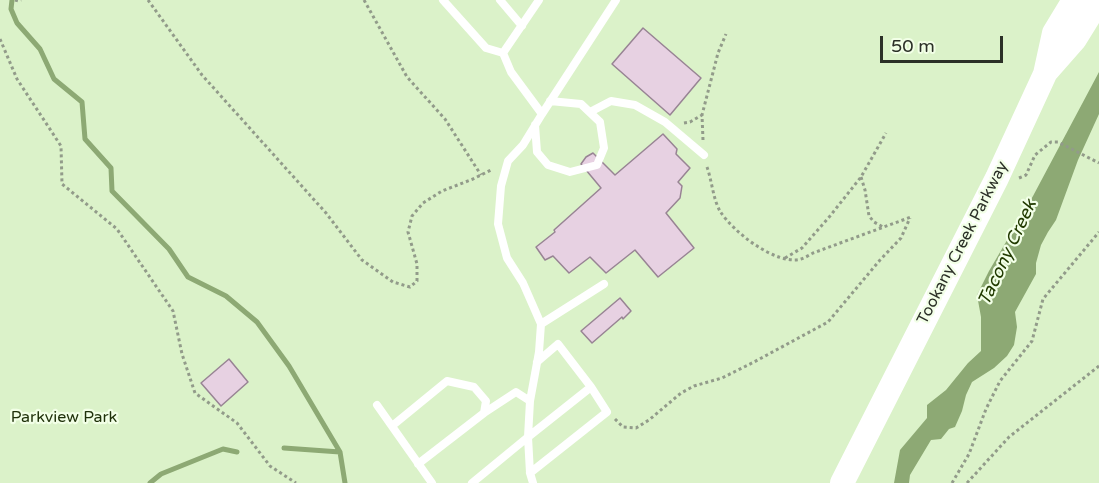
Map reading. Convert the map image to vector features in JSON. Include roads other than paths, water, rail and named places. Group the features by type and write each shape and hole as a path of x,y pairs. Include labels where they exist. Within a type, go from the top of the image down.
{"main road":[{"name":"Tookany Creek Parkway","path":"842,483 997,178 1045,74 1054,33 1074,0"},
{"path":"1045,74 1075,39 1099,0"}],"lane":[{"path":"443,0 486,48 503,53"},
{"path":"500,0 522,26"},
{"path":"503,53 539,0"},
{"path":"533,483 530,473 528,437 530,401 541,324 524,283 507,258 498,224 501,186 508,161 523,145 615,0"},
{"path":"503,53 511,72 542,114"},
{"path":"535,125 537,152 548,165 570,172 597,165 604,148 600,122 581,104 550,101"},
{"path":"590,112 611,101 635,105 665,122 704,155"},
{"path":"541,324 604,284"},
{"path":"530,473 608,412 558,344 537,362"},
{"path":"392,426 447,381 474,387 486,401 484,413"},
{"path":"472,483 591,387"},
{"path":"418,464 484,413 516,392 530,401"},
{"path":"377,405 432,483"}],"water":[{"name":"Tacony Creek","path":"1099,72 1099,114 1078,160 1056,220 1041,245 1036,263 1036,274 1015,312 1017,327 1014,345 1007,356 994,368 972,382 955,427 949,429 941,439 931,440 910,475 909,483 894,483 900,450 927,418 927,405 946,390 981,351 981,317 977,295"}],"waterway":[{"path":"12,0 11,9 17,23 40,49 54,79 82,102 85,139 111,168 112,191 169,249 188,277 226,296 257,322 289,366 340,452"},
{"path":"284,448 340,452 345,483"},
{"path":"150,483 161,474 223,449 237,452"}],"park label":[{"name":"Parkview Park","path":"64,418"}]}
